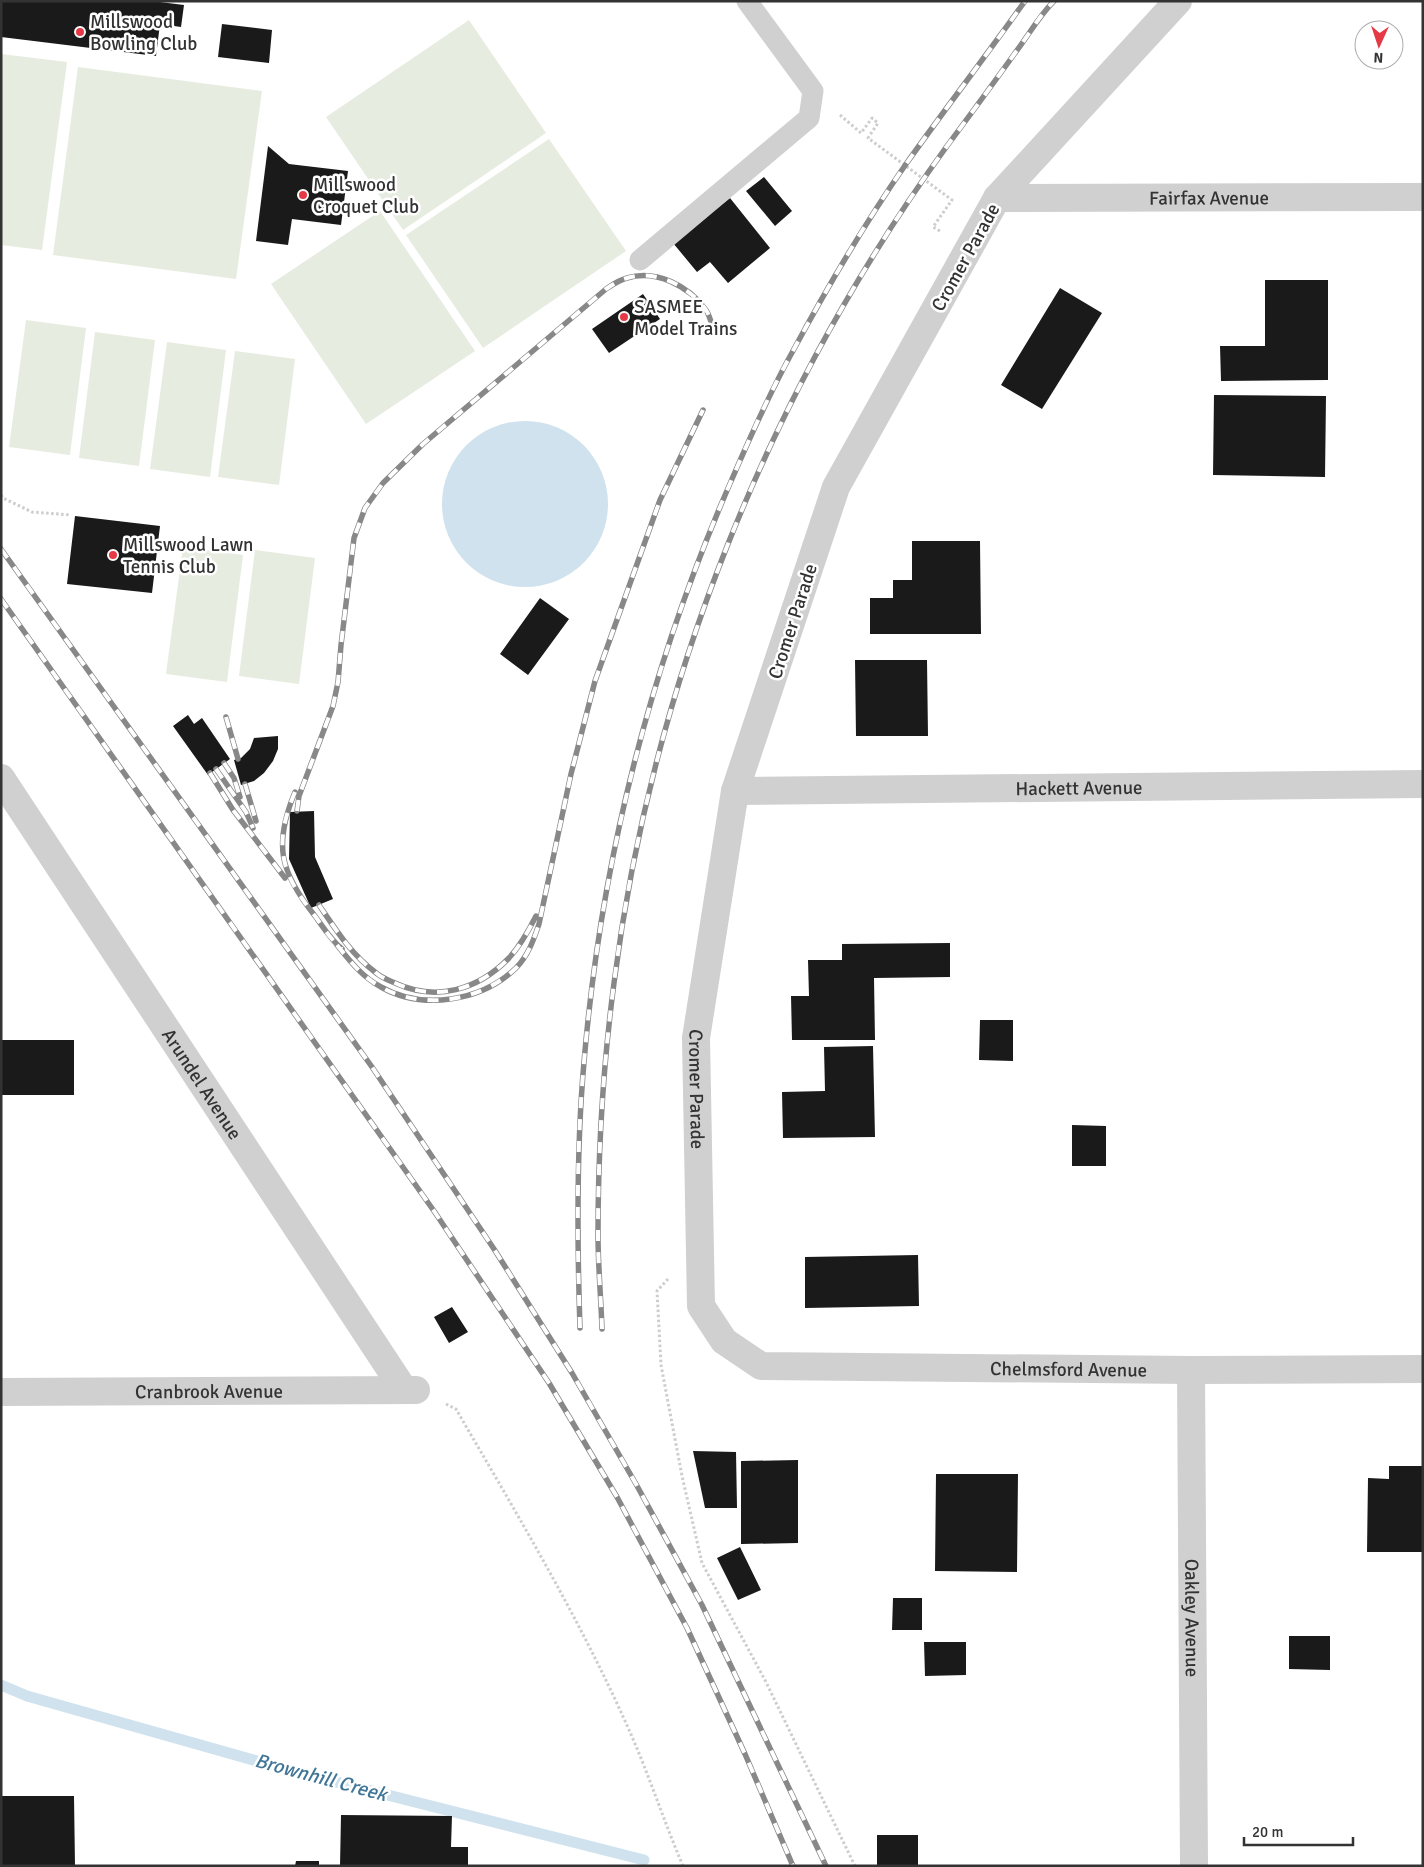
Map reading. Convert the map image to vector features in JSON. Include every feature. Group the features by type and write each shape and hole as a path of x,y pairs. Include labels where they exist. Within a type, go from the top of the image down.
{"street":[{"name":"Cromer Parade","path":"724,1341 701,1306 696,1038 735,791 836,487 997,198 1178,1"},
{"name":"Fairfax Avenue","path":"997,198 1423,197"},
{"name":"Arundel Avenue","path":"1,778 11,808 410,1390"},
{"name":"Hackett Avenue","path":"735,791 1423,784"},
{"name":"Chelmsford Avenue","path":"724,1341 761,1366 1191,1370 1423,1369"},
{"name":"Oakley Avenue","path":"1191,1370 1194,1866"},
{"name":"Cranbrook Avenue","path":"1,1392 410,1390"}],"lane":[{"path":"640,260 809,118 813,91 747,1"}],"path":[{"path":"813,91 861,133 872,118 878,122 868,138 952,200 933,227 968,250"},
{"path":"1,496 32,512 71,516"},
{"path":"700,1240 657,1291 661,1365 682,1476 702,1564 766,1682 855,1866"},
{"path":"410,1390 456,1409 522,1522 633,1739 683,1866"}],"shaded area":[{"path":"469,20 546,133 403,230 326,117"},
{"path":"1,54 67,62 42,250 1,245"},
{"path":"78,67 262,91 236,279 53,255"},
{"path":"549,139 626,251 483,348 406,235"},
{"path":"380,211 475,351 366,424 271,284"},
{"path":"26,320 86,328 70,455 9,447"},
{"path":"95,332 155,340 139,466 79,458"},
{"path":"167,342 226,350 210,477 150,469"},
{"path":"235,351 295,359 279,485 218,477"},
{"path":"183,547 243,555 227,682 166,674"},
{"path":"255,550 315,558 299,684 239,676"}],"water":[{"path":"533,421 557,427 584,445 602,472 607,488 607,520 602,536 584,563 571,573 549,584 517,587 493,581 472,568 461,557 445,528 442,496 448,472 461,451 472,440 501,424"}],"building":[{"name":"Millswood Bowling Club","path":"1,1 152,1 184,5 181,27 160,24 156,56 1,37"},
{"path":"222,24 272,30 269,63 218,57"},
{"name":"Millswood Croquet Club","path":"268,146 289,164 348,171 341,225 292,219 288,245 256,241"},
{"path":"764,177 792,211 775,226 746,191"},
{"path":"730,198 770,248 728,283 710,262 697,272 673,243"},
{"path":"1265,280 1328,280 1328,380 1221,381 1220,346 1265,346"},
{"path":"1060,288 1102,313 1042,409 1001,385"},
{"path":"643,294 660,319 609,353 592,329"},
{"path":"1214,395 1326,396 1325,477 1213,475"},
{"name":"Millswood Lawn Tennis Club","path":"75,516 160,526 152,593 67,584"},
{"path":"912,541 980,541 981,634 870,634 870,598 893,598 893,580 912,580"},
{"path":"540,598 569,619 528,675 500,654"},
{"path":"855,660 927,660 928,736 856,736"},
{"path":"188,715 194,724 202,718 230,759 208,775 173,726"},
{"path":"278,736 278,749 273,761 264,773 254,781 241,785 234,760 241,758 250,749 254,738"},
{"path":"314,811 315,857 333,899 311,908 289,859 290,812"},
{"path":"950,943 950,977 874,978 875,1040 792,1040 791,996 809,996 808,960 842,960 842,944"},
{"path":"980,1020 1013,1020 1013,1061 979,1060"},
{"path":"1,1040 74,1040 74,1095 1,1095"},
{"path":"873,1046 875,1137 783,1138 782,1092 825,1091 824,1047"},
{"path":"1072,1125 1106,1126 1106,1166 1072,1166"},
{"path":"918,1255 919,1306 805,1308 805,1257"},
{"path":"452,1307 468,1332 449,1343 434,1317"},
{"path":"693,1451 736,1452 737,1508 705,1508"},
{"path":"798,1460 798,1543 741,1544 741,1461"},
{"path":"1389,1466 1423,1466 1423,1552 1367,1552 1368,1478 1389,1479"},
{"path":"936,1474 1018,1474 1017,1572 935,1571"},
{"path":"740,1547 761,1590 738,1600 717,1558"},
{"path":"893,1598 922,1598 922,1630 892,1630"},
{"path":"1289,1636 1330,1636 1330,1670 1289,1669"},
{"path":"924,1642 966,1642 966,1675 925,1676"},
{"path":"1,1796 74,1796 75,1866 1,1866"},
{"path":"341,1815 452,1816 451,1847 468,1847 468,1866 340,1866"},
{"path":"877,1835 918,1835 918,1866 877,1866"},
{"path":"296,1861 319,1861 319,1866 295,1866"}],"waterway":[{"name":"Brownhill Creek","path":"1,1685 27,1696 289,1770 644,1860"}],"railway":[{"path":"580,1328 578,1162 581,1095 592,987 603,912 634,764 677,620 703,549 754,429 820,302 891,186 1025,1"},
{"path":"602,1329 598,1247 599,1172 604,1077 610,1014 632,871 657,760 689,651 728,544 773,439 825,338 883,240 947,146 1038,20 1054,1"},
{"path":"297,811 299,796 333,706 338,682 354,538 365,508 383,483 423,444 606,289 621,280 638,276 649,276 660,278 681,287 699,301 706,310 714,332"},
{"path":"337,945 362,974 374,983 397,994 415,999 452,999 469,995 502,979 516,968 524,958 539,924 571,774 595,681 660,500 703,410"},
{"path":"1,549 372,1067 494,1249 572,1373 636,1484 702,1605 826,1866"},
{"path":"1,599 434,1211 549,1383 617,1497 687,1628 745,1754 793,1866"},
{"path":"226,717 238,759"},
{"path":"224,763 234,778 240,797"},
{"path":"216,769 246,812 253,828"},
{"path":"210,773 233,810 285,878"},
{"path":"245,784 256,821"},
{"path":"295,792 288,811 282,843 287,871 303,900 331,938 342,949"},
{"path":"319,905 351,949 377,974 410,989 426,992 456,990 484,978 509,958 524,938 536,916"}],"place":[{"name":"Millswood Bowling Club","path":"80,32"},
{"name":"Millswood Croquet Club","path":"303,195"},
{"name":"SASMEE Model Trains","path":"624,317"},
{"name":"Millswood Lawn Tennis Club","path":"113,555"}]}
